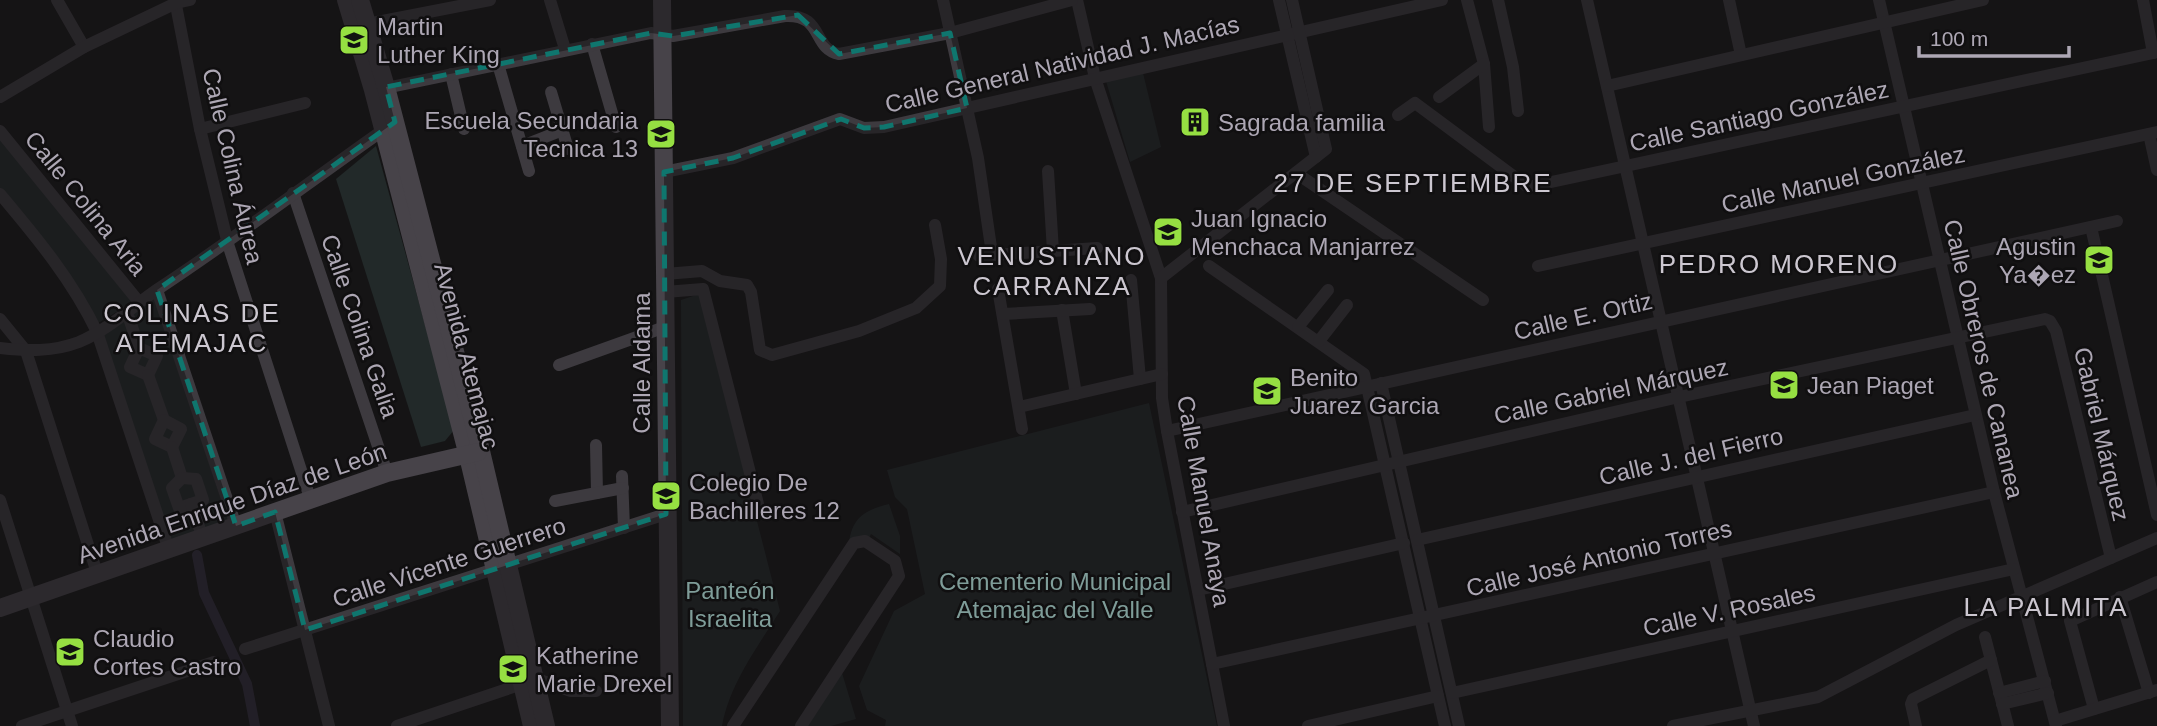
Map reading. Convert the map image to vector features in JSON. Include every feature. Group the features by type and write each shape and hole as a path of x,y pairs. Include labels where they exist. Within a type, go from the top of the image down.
{"main road":[{"name":"Avenida Atemajac","path":"346,0 380,89"},
{"name":"Avenida Atemajac","path":"360,0 389,126 474,452 530,681 546,726"},
{"name":"Calle Aldama","path":"662,0 670,726"},
{"name":"Avenida Enrique Díaz de León","path":"0,608 98,576 310,498 387,473 474,452"},
{"name":"Avenida Atemajac","path":"530,681 532,726"}],"street":[{"path":"57,0 84,47"},
{"path":"0,97 84,47 176,1 190,0"},
{"path":"367,24 491,0"},
{"path":"550,0 565,50"},
{"path":"943,0 967,108 986,255 1097,248"},
{"path":"380,89 651,33 673,36 798,15 810,21 826,47 839,54 950,33 1074,0"},
{"name":"Calle Manuel Anaya","path":"1074,0 1096,78 1161,278 1162,374 1167,431 1224,726"},
{"path":"1161,278 1321,153 1293,33 1279,0"},
{"path":"1292,0 1293,33"},
{"name":"Calle General Natividad J. Macías","path":"664,172 733,158 775,140 840,119 864,128 884,127 1442,0"},
{"path":"1467,0 1484,64 1489,127"},
{"path":"1498,0 1513,67 1518,111"},
{"path":"1587,0 1754,726"},
{"path":"1729,0 1741,55"},
{"name":"Calle Obreros de Cananea","path":"1879,0 1975,415 2056,724"},
{"path":"1607,86 1983,0"},
{"path":"2143,0 2155,52"},
{"name":"Calle Colina Áurea","path":"176,1 200,129 228,244 310,498"},
{"path":"592,44 616,127"},
{"name":"Calle Santiago González","path":"1398,115 1415,103 1528,187 2155,52"},
{"path":"498,64 529,171"},
{"path":"1439,97 1484,64"},
{"path":"451,74 464,129"},
{"path":"551,92 568,149"},
{"path":"200,129 304,103"},
{"path":"0,348 26,351 63,347 97,332 228,244 293,193 389,126"},
{"path":"522,146 562,130"},
{"name":"Calle Colina Aria","path":"0,131 139,302"},
{"path":"2153,133 2157,170"},
{"name":"Calle Manuel González","path":"1538,266 2153,133"},
{"path":"1048,171 1053,251"},
{"path":"1296,173 1483,300"},
{"name":"Calle Colina Galia","path":"293,193 387,473"},
{"path":"0,194 55,258 82,300 97,332 169,550"},
{"name":"Calle E. Ortiz","path":"1167,431 2117,221"},
{"path":"665,283 702,271 720,281 747,285 751,292 760,350 772,355 859,331 916,308 940,286 941,259 935,225"},
{"path":"2091,227 2157,515"},
{"path":"1209,266 1364,374 1385,463 1411,541"},
{"path":"1131,280 1140,379"},
{"path":"665,283 703,289 759,508"},
{"path":"998,289 1022,429"},
{"path":"1298,327 1328,289"},
{"name":"Calle Colina Aria","path":"157,290 236,526"},
{"path":"1319,341 1347,305"},
{"path":"1003,314 1090,309"},
{"path":"1062,310 1076,394"},
{"path":"129,318 139,348 130,366 148,375 164,420 181,429 172,447 182,478"},
{"name":"Calle Gabriel Márquez","path":"1182,512 1679,397 2041,319 2050,321"},
{"path":"0,320 26,351 98,576"},
{"name":"Gabriel Márquez","path":"2050,321 2056,331 2111,558"},
{"path":"559,365 665,327"},
{"path":"139,348 157,356 148,375"},
{"path":"1019,407 1162,374"},
{"path":"1381,383 1399,460 1445,726"},
{"name":"Calle J. del Fierro","path":"1198,590 1975,415"},
{"path":"164,420 155,439 172,447"},
{"path":"596,445 597,493"},
{"path":"182,478 196,479 203,500 179,508 172,488 182,478"},
{"path":"555,501 597,493 622,482 625,528"},
{"name":"Calle José Antonio Torres","path":"1212,664 1994,492"},
{"path":"0,499 72,726"},
{"path":"191,504 203,538"},
{"path":"275,512 329,726"},
{"name":"Calle Vicente Guerrero","path":"245,649 666,514"},
{"path":"1673,726 1828,693 1956,625 2157,538"},
{"path":"733,726 854,544 865,541 895,561 899,576 801,726"},
{"name":"Calle V. Rosales","path":"1452,693 2014,569"},
{"path":"2094,709 2070,621 2157,582"},
{"path":"2056,724 2094,709 2153,692 2120,597"},
{"path":"1428,618 1452,693 1459,726"},
{"path":"1985,638 2008,726"},
{"path":"1916,726 1911,704 1913,699 1991,660"},
{"path":"22,726 214,662"},
{"path":"397,726 530,681 571,691 596,691"},
{"path":"2001,699 2046,687"},
{"path":"1308,726 1438,696"}],"highlighted area":[{"path":"798,15 839,54 950,33 967,108 884,127 864,128 841,119 733,158 664,172 666,514 305,630 275,512 236,526 157,290 395,122 386,87 651,33 673,36"}],"green space":[{"path":"1143,73 1161,147 1130,162 1106,81"},
{"path":"0,137 133,302 98,323 0,191"},
{"path":"376,146 454,430 445,441 421,447 336,179"},
{"name":"Panteón Israelita","path":"699,294 780,611 738,680 722,726 683,726 681,300"},
{"path":"155,298 229,524 171,543 102,336"},
{"name":"Cementerio Municipal Atemajac del Valle","path":"1149,403 1217,726 885,726 886,720 867,710 859,686 894,611 925,594 907,509 895,497 887,470"},
{"path":"889,504 900,536 900,554 871,534 868,540 849,542 857,520 867,512"},
{"path":"842,673 856,719 831,726 804,726"}],"waterway":[{"path":"197,555 204,593 247,684 255,726"}],"place":[{"name":"Martin Luther King","path":"354,40"},
{"name":"Sagrada familia","path":"1195,122"},
{"name":"Escuela Secundaria Tecnica 13","path":"661,134"},
{"name":"Juan Ignacio Menchaca Manjarrez","path":"1168,232"},
{"name":"Agustin Ya�ez","path":"2099,260"},
{"name":"Jean Piaget","path":"1784,385"},
{"name":"Benito Juarez Garcia","path":"1267,391"},
{"name":"Colegio De Bachilleres 12","path":"666,496"},
{"name":"Claudio Cortes Castro","path":"70,652"},
{"name":"Katherine Marie Drexel","path":"513,669"}],"district":[{"name":"27 DE SEPTIEMBRE","path":"1413,183"},
{"name":"PEDRO MORENO","path":"1779,264"},
{"name":"VENUSTIANO CARRANZA","path":"1052,271"},
{"name":"COLINAS DE ATEMAJAC","path":"192,328"},
{"name":"LA PALMITA","path":"2046,607"}]}
